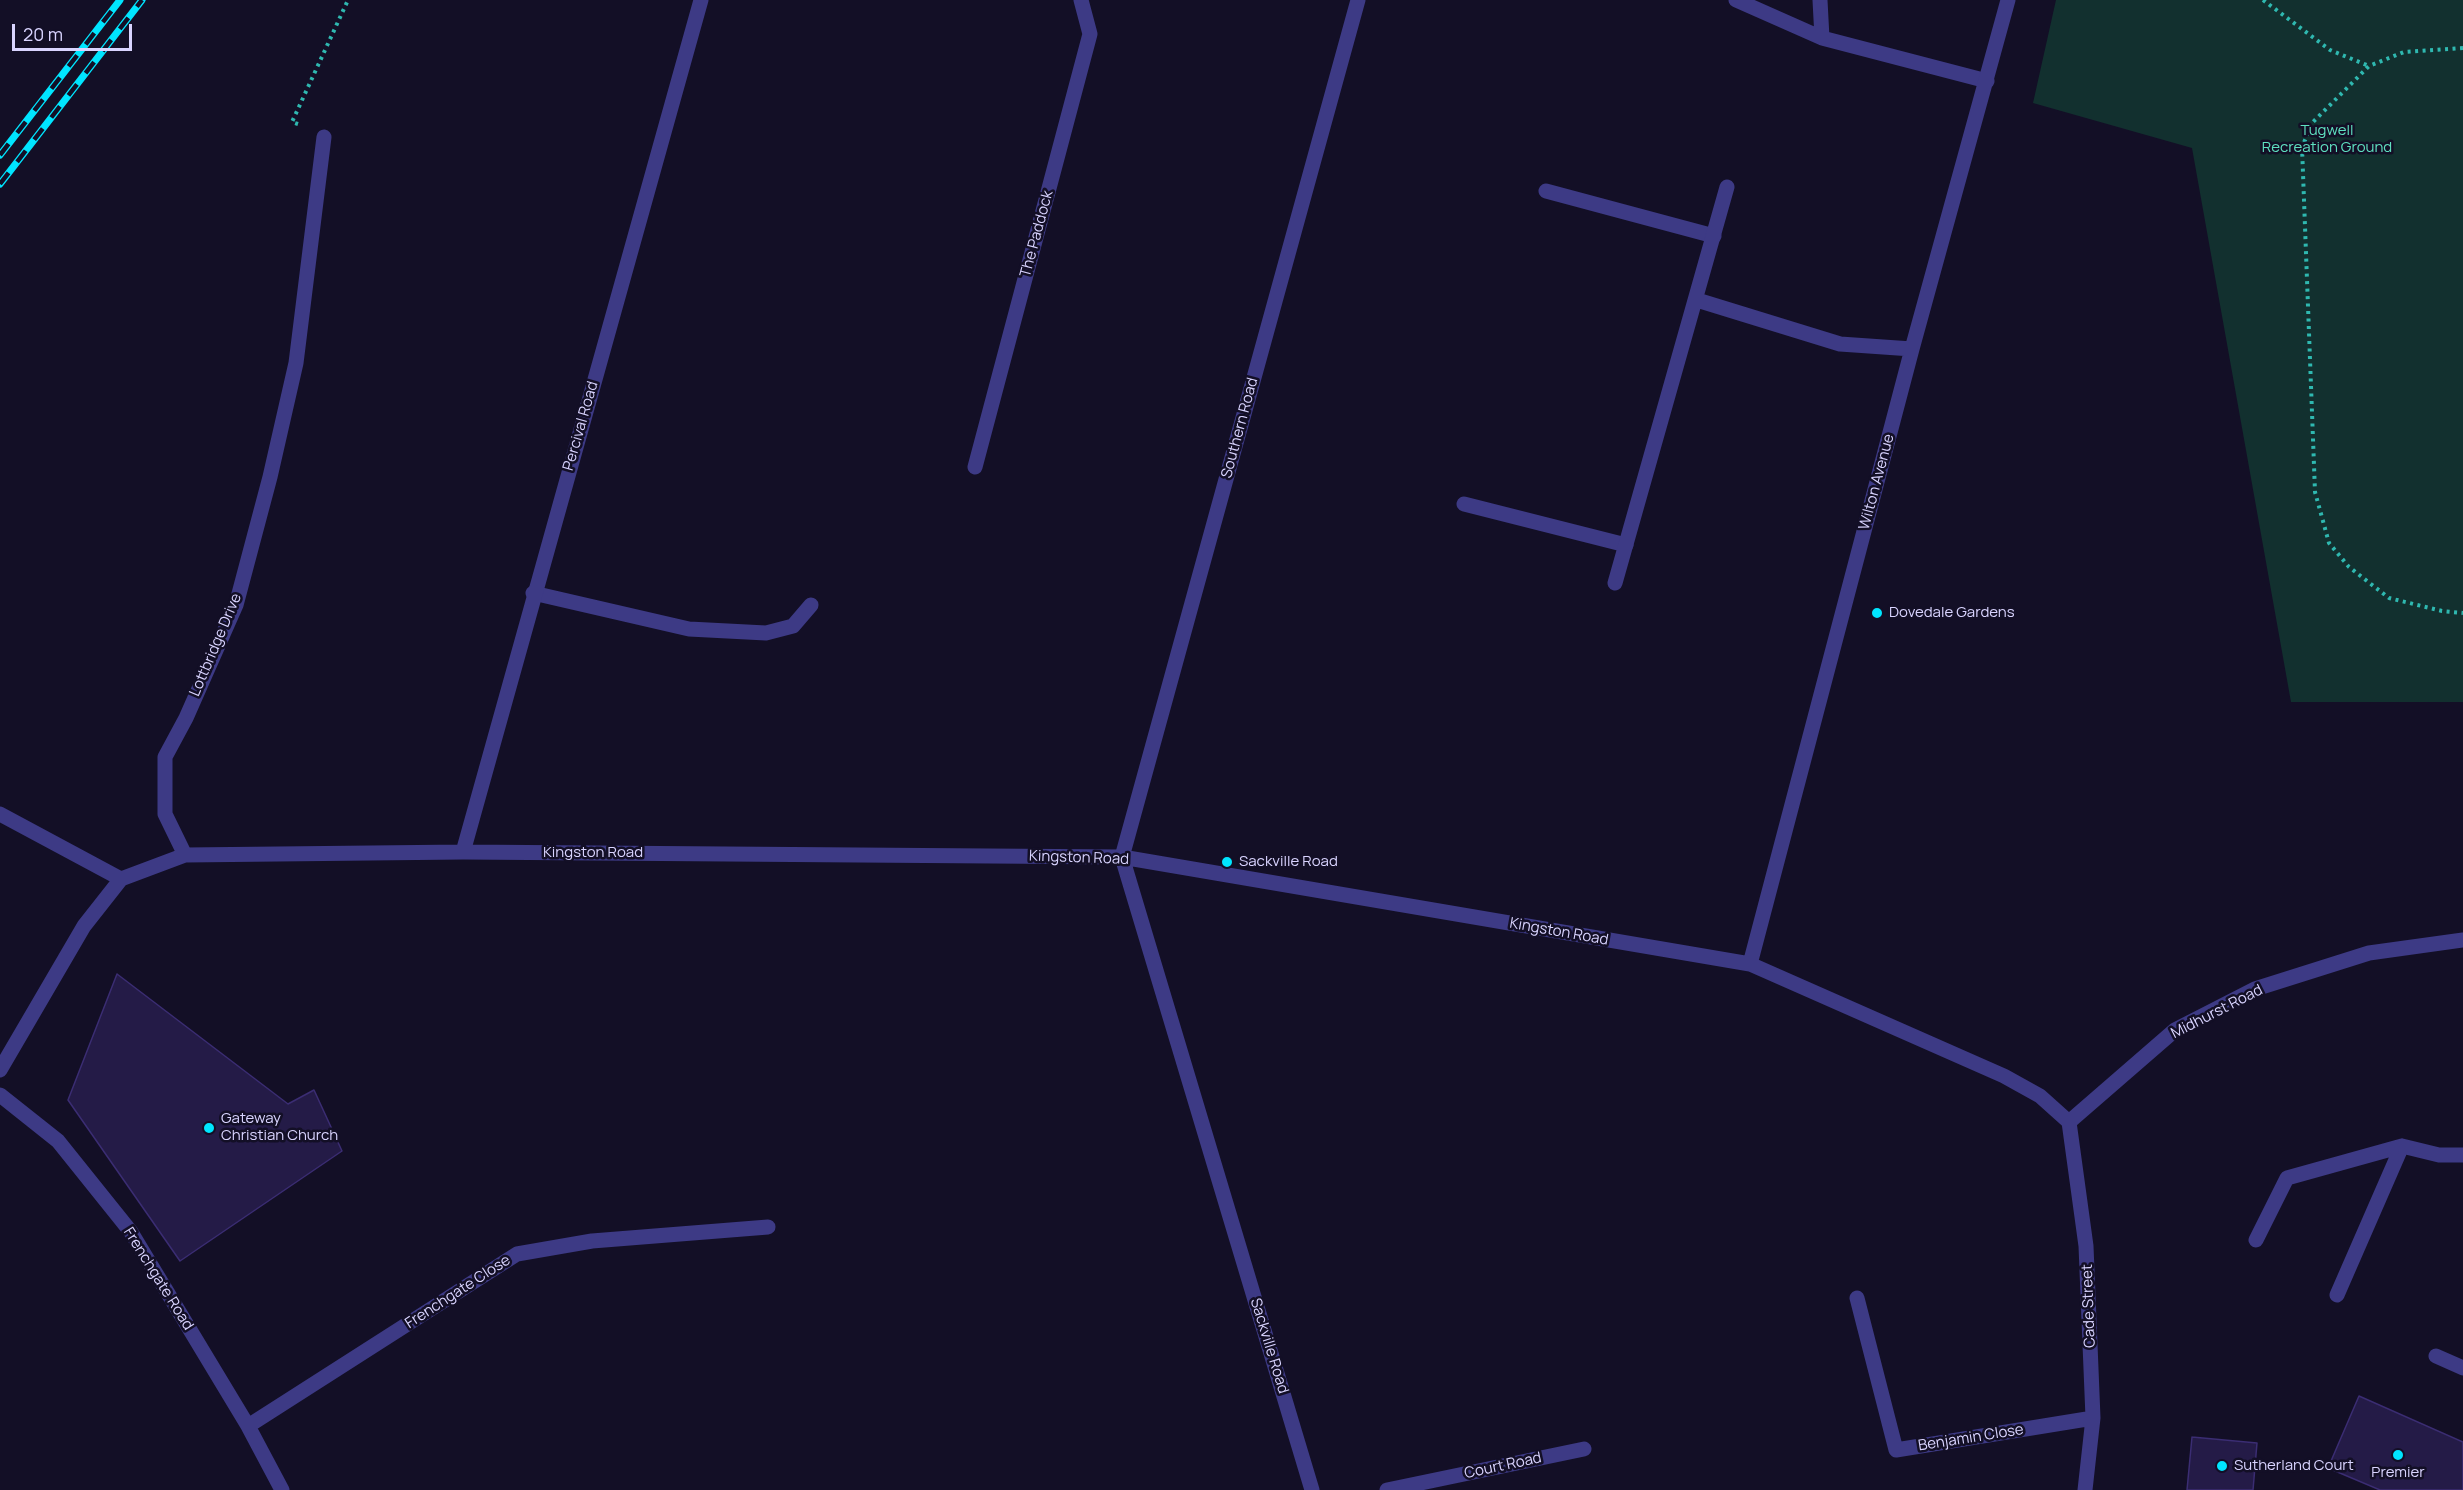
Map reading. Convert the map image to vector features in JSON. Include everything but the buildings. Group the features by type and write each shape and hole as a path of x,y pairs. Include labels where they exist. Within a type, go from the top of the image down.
{"street":[{"name":"Percival Road","path":"463,852 533,593 700,0"},
{"name":"The Paddock","path":"975,467 1090,34 1081,0"},
{"name":"Southern Road","path":"1122,857 1358,0"},
{"path":"1736,0 1822,38 1987,81"},
{"path":"1820,0 1822,38"},
{"name":"Wilton Avenue","path":"1750,964 1912,349 2008,0"},
{"name":"Lottbridge Drive","path":"185,855 165,814 165,757 186,718 236,605 270,477 296,363 324,137"},
{"path":"1615,583 1697,300 1727,187"},
{"path":"1546,191 1714,236"},
{"path":"1697,300 1840,344 1912,349"},
{"path":"1464,504 1626,545"},
{"path":"533,593 689,629 766,633 793,626 811,605"},
{"path":"0,814 121,879"},
{"name":"Kingston Road","path":"185,855 463,852 1122,857 1750,964 2004,1076 2040,1096 2069,1122"},
{"path":"0,1070 84,926 121,879 185,855"},
{"name":"Sackville Road","path":"1122,857 1312,1490"},
{"name":"Midhurst Road","path":"2069,1122 2175,1030 2255,989 2368,953 2463,940"},
{"name":"Frenchgate Road","path":"0,1095 58,1141 131,1232 248,1426 282,1490"},
{"name":"Cade Street","path":"2069,1122 2086,1246 2093,1418 2085,1490"},
{"path":"2256,1240 2287,1178 2402,1146 2439,1155 2463,1155"},
{"path":"2337,1295 2402,1146"},
{"name":"Frenchgate Close","path":"248,1426 517,1254 592,1241 768,1227"},
{"name":"Benjamin Close","path":"1857,1298 1896,1450 2093,1418"},
{"path":"2436,1356 2463,1368"},
{"name":"Court Road","path":"1387,1490 1584,1449"}],"path":[{"path":"324,137 292,122 348,0"},
{"path":"2263,0 2330,50 2369,66"},
{"path":"2463,48 2404,52 2369,66 2313,122 2302,147 2315,492 2329,543 2349,567 2389,598 2463,614"}],"green space":[{"name":"Tugwell Recreation Ground","path":"2056,0 2463,0 2463,702 2291,702 2192,148 2033,103"}],"railway":[{"path":"0,155 120,0"},
{"path":"0,184 142,0"}],"place":[{"name":"Dovedale Gardens","path":"1877,613"},
{"name":"Sackville Road","path":"1227,862"},
{"name":"Gateway Christian Church","path":"209,1128"},
{"name":"Premier","path":"2398,1455"},
{"name":"Sutherland Court","path":"2222,1466"}]}
